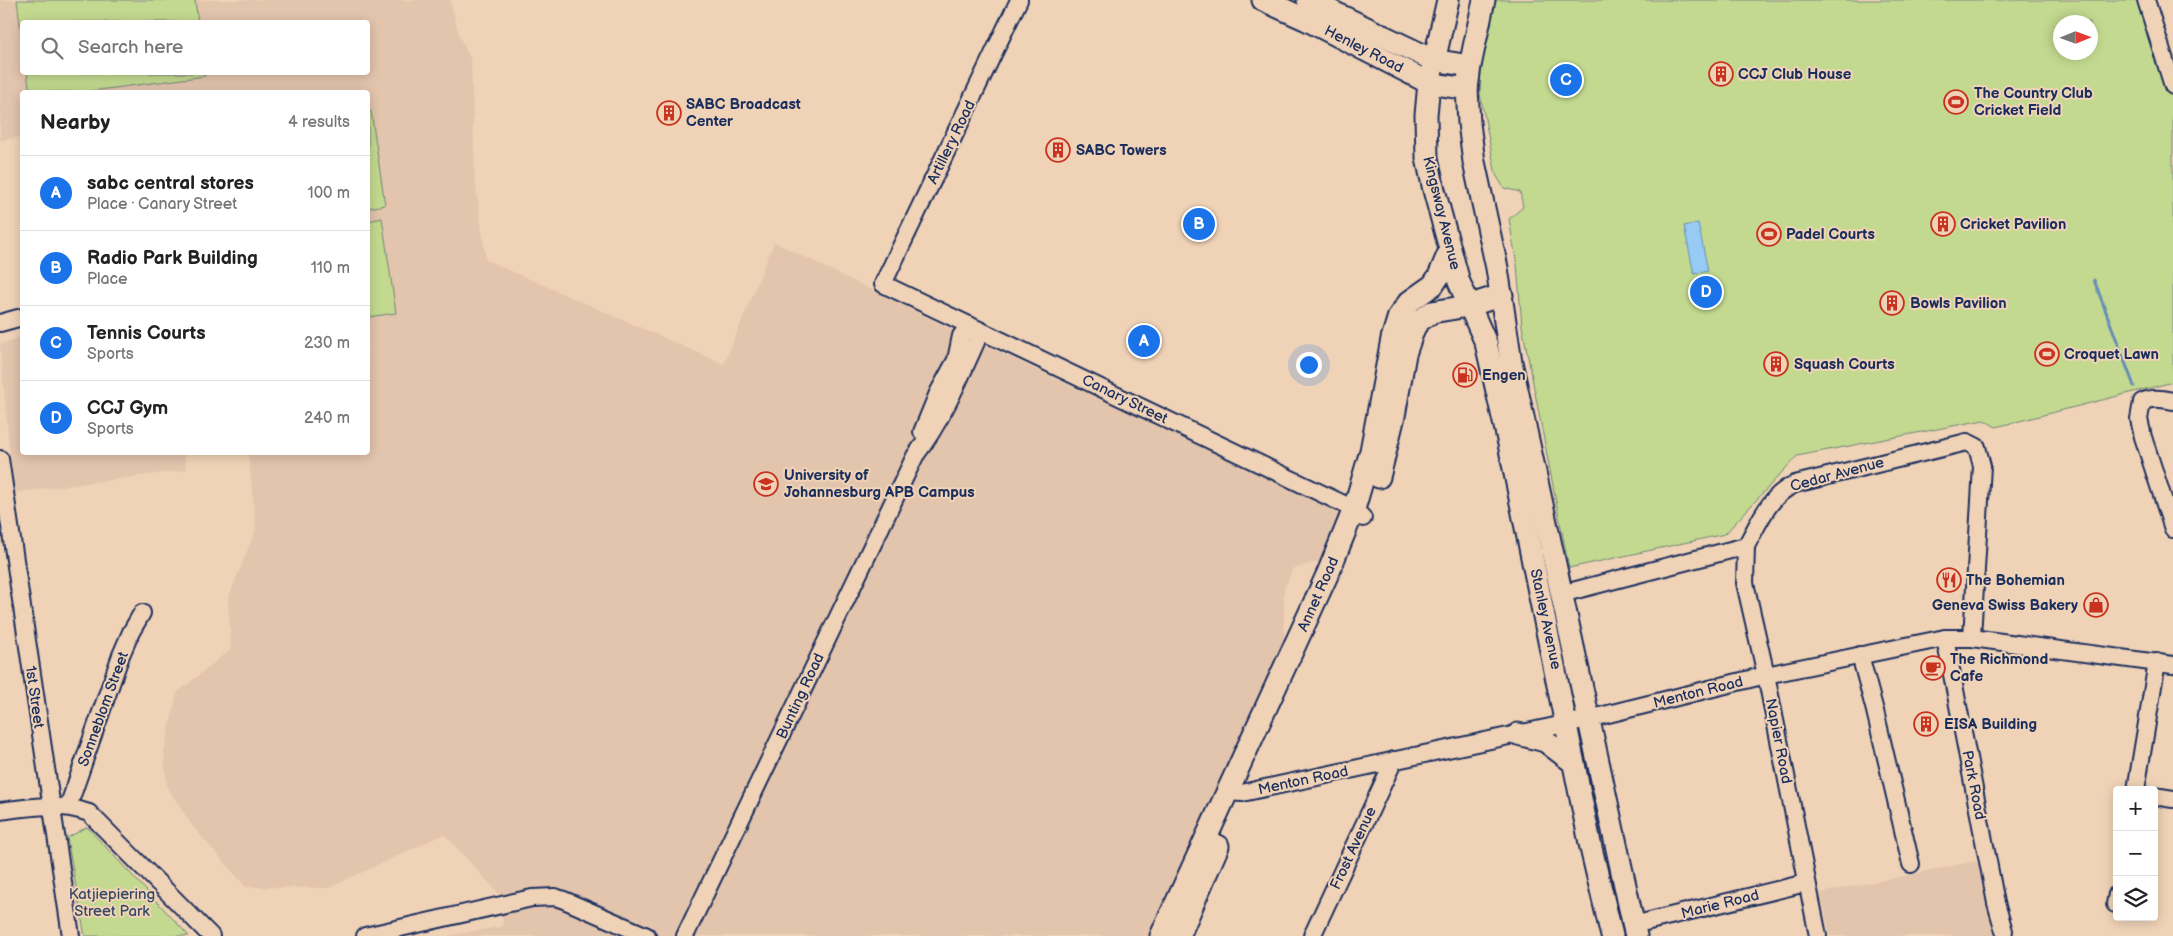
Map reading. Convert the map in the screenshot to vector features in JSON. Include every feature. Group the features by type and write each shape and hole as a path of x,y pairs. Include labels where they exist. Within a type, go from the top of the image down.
{"main road":[{"name":"Henley Road","path":"1263,0 1308,5 1433,60 1470,66"},
{"name":"Kingsway Avenue","path":"1448,0 1429,83 1426,115 1427,158 1450,250 1468,306"},
{"path":"1484,0 1467,89 1474,162 1502,295"},
{"name":"Henley Road","path":"1308,5 1429,83 1467,89"},
{"name":"Annet Road","path":"1359,514 1396,324 1409,302 1433,285 1440,276 1450,250"},
{"name":"Annet Road","path":"1179,936 1234,793 1328,573 1359,514 1384,460 1410,335 1419,321 1432,312 1468,306 1502,295"},
{"name":"Stanley Avenue","path":"1502,295 1511,362 1634,931"},
{"name":"Stanley Avenue","path":"1468,306 1486,343 1509,444 1574,763 1612,936"},
{"path":"1518,734 1532,736 1545,741 1574,763"},
{"name":"Annet Road","path":"1161,936 1234,793"}],"street":[{"name":"Artillery Road","path":"883,284 1018,0"},
{"path":"2146,0 2173,86"},
{"name":"Canary Street","path":"883,284 1359,514"},
{"path":"0,323 20,317"},
{"name":"Bunting Road","path":"686,936 916,456 929,412 956,360 961,336 975,328"},
{"path":"2173,401 2152,398 2142,402 2139,419 2173,529"},
{"name":"Cedar Avenue","path":"1746,546 1772,501 1784,489 1795,484 1967,442 1977,447 1982,466 1980,532 1972,638"},
{"name":"1st Street","path":"0,459 71,936"},
{"path":"1561,594 1746,546"},
{"name":"Napier Road","path":"1746,546 1745,582 1766,676 1818,936"},
{"name":"Sonneblom Street","path":"68,807 122,655 131,632 142,613"},
{"name":"Menton Road","path":"1234,793 1566,724 1766,676 1946,638 1972,638 2173,665"},
{"name":"Park Road","path":"1946,638 1996,902 2004,931"},
{"path":"1860,655 1878,720 1911,864"},
{"path":"2137,786 2157,662"},
{"name":"Frost Avenue","path":"1312,936 1394,760"},
{"path":"2158,797 2173,799"},
{"path":"0,811 50,805 68,807 88,813 211,936"},
{"name":"Marie Road","path":"1634,931 1806,883"},
{"path":"365,936 532,898 555,897 647,936"}],"shaded area":[{"name":"University of Johannesburg APB Campus","path":"0,0 450,0 459,35 471,60 475,180 486,260 724,364 774,242 984,345 1348,516 1328,559 1293,569 1284,589 1284,647 1148,936 447,936 503,926 501,896 444,834 329,888 246,887 193,827 167,787 164,752 177,693 231,649 228,599 256,529 248,455 370,455 370,90 20,90 20,137 0,140"},
{"path":"20,338 20,455 184,455 186,470 13,493 0,344"},
{"path":"1977,861 1995,936 1830,936 1820,893"}],"green space":[{"path":"17,0 195,0 198,20 20,20 20,24"},
{"path":"1494,0 2147,0 2173,82 2173,382 1996,427 1984,420 1797,456 1725,534 1569,568 1522,326 1517,265 1509,219 1523,207 1520,192 1504,188 1496,175 1480,94 1481,64"},
{"path":"27,75 205,75 99,90 30,90"},
{"path":"370,111 385,205 370,208"},
{"path":"382,218 396,313 370,317 370,221"},
{"name":"Katjiepiering Street Park","path":"87,827 189,936 85,936 67,838"}],"water":[{"path":"1698,223 1708,271 1694,274 1684,226"}],"waterway":[{"path":"2094,280 2134,386"}],"place":[{"name":"CCJ Club House","path":"1721,74"},
{"name":"Tennis Courts","path":"1566,80"},
{"name":"The Country Club Cricket Field","path":"1956,102"},
{"name":"SABC Broadcast Center","path":"669,113"},
{"name":"SABC Towers","path":"1058,150"},
{"name":"Radio Park Building","path":"1199,224"},
{"name":"Cricket Pavilion","path":"1943,224"},
{"name":"Padel Courts","path":"1769,234"},
{"name":"CCJ Gym","path":"1706,292"},
{"name":"Bowls Pavilion","path":"1892,303"},
{"name":"sabc central stores","path":"1144,341"},
{"name":"Croquet Lawn","path":"2047,354"},
{"name":"Squash Courts","path":"1776,364"},
{"name":"Engen","path":"1465,375"},
{"name":"University of Johannesburg APB Campus","path":"766,484"},
{"name":"The Bohemian","path":"1949,580"},
{"name":"Geneva Swiss Bakery","path":"2096,605"},
{"name":"The Richmond Cafe","path":"1933,668"},
{"name":"EISA Building","path":"1926,724"}]}
